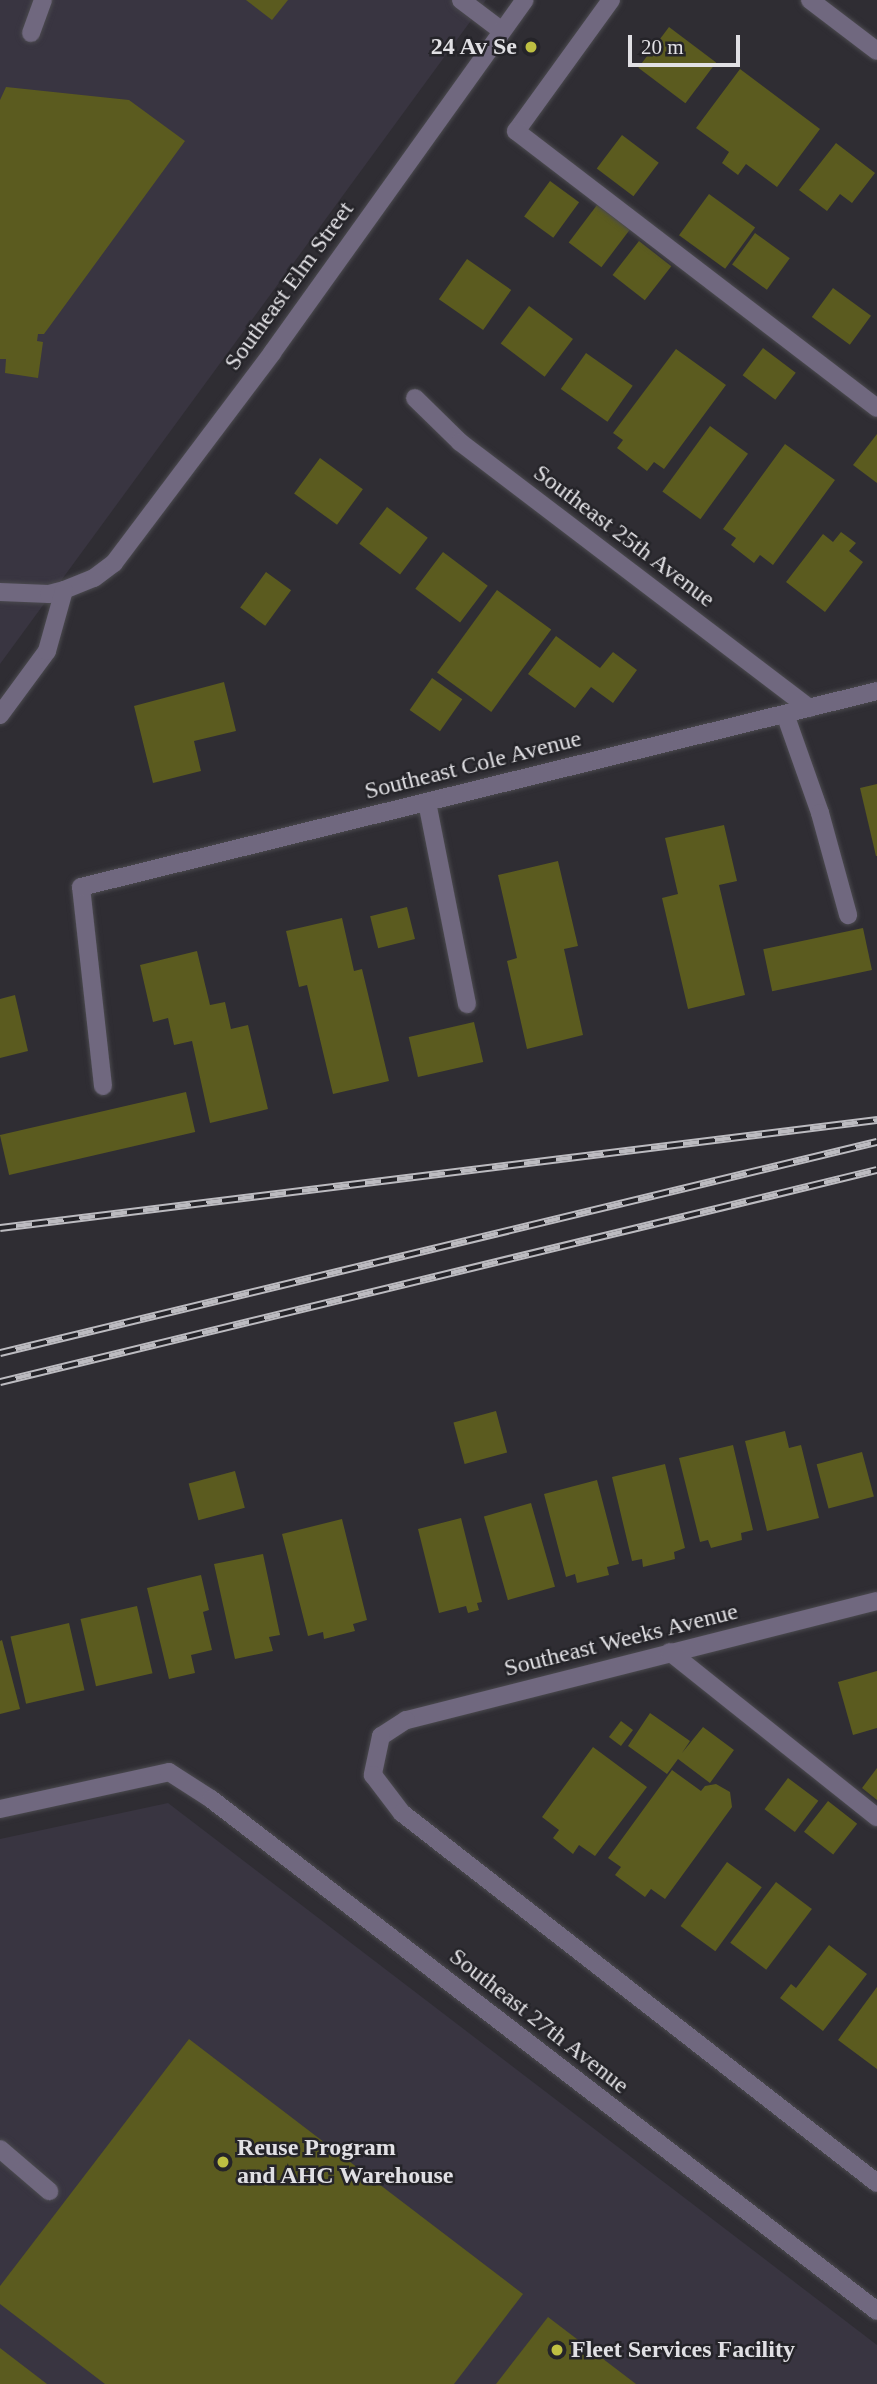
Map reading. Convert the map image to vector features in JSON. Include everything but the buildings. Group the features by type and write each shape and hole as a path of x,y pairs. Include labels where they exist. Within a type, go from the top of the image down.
{"street":[{"path":"31,33 43,0"},
{"path":"461,0 502,31"},
{"name":"Southeast Elm Street","path":"71,588 114,563 272,354 525,0"},
{"path":"611,0 516,131 877,408"},
{"path":"810,0 877,51"},
{"name":"Southeast 25th Avenue","path":"415,398 460,442 809,708"},
{"path":"0,593 49,594 71,588"},
{"path":"0,715 47,651 71,588"},
{"name":"Southeast Cole Avenue","path":"103,1086 81,887 877,691"},
{"path":"785,714 820,813 848,915"},
{"path":"427,802 467,1004"},
{"name":"Southeast Weeks Avenue","path":"877,1601 407,1720 381,1736 373,1774 402,1813 877,2183"},
{"path":"670,1652 877,1817"},
{"name":"Southeast 27th Avenue","path":"0,1809 169,1772 222,1808 877,2311"},
{"path":"0,2149 49,2191"}],"shaded area":[{"path":"0,0 486,0 0,664"},
{"path":"168,1803 877,2345 877,2384 0,2384 0,1839"}],"railway":[{"path":"0,1228 877,1120"},
{"path":"0,1353 877,1142"},
{"path":"0,1382 877,1170"}],"place":[{"name":"24 Av Se","path":"531,47"},
{"name":"Reuse Program and AHC Warehouse","path":"223,2162"},
{"name":"Fleet Services Facility","path":"557,2350"}]}
